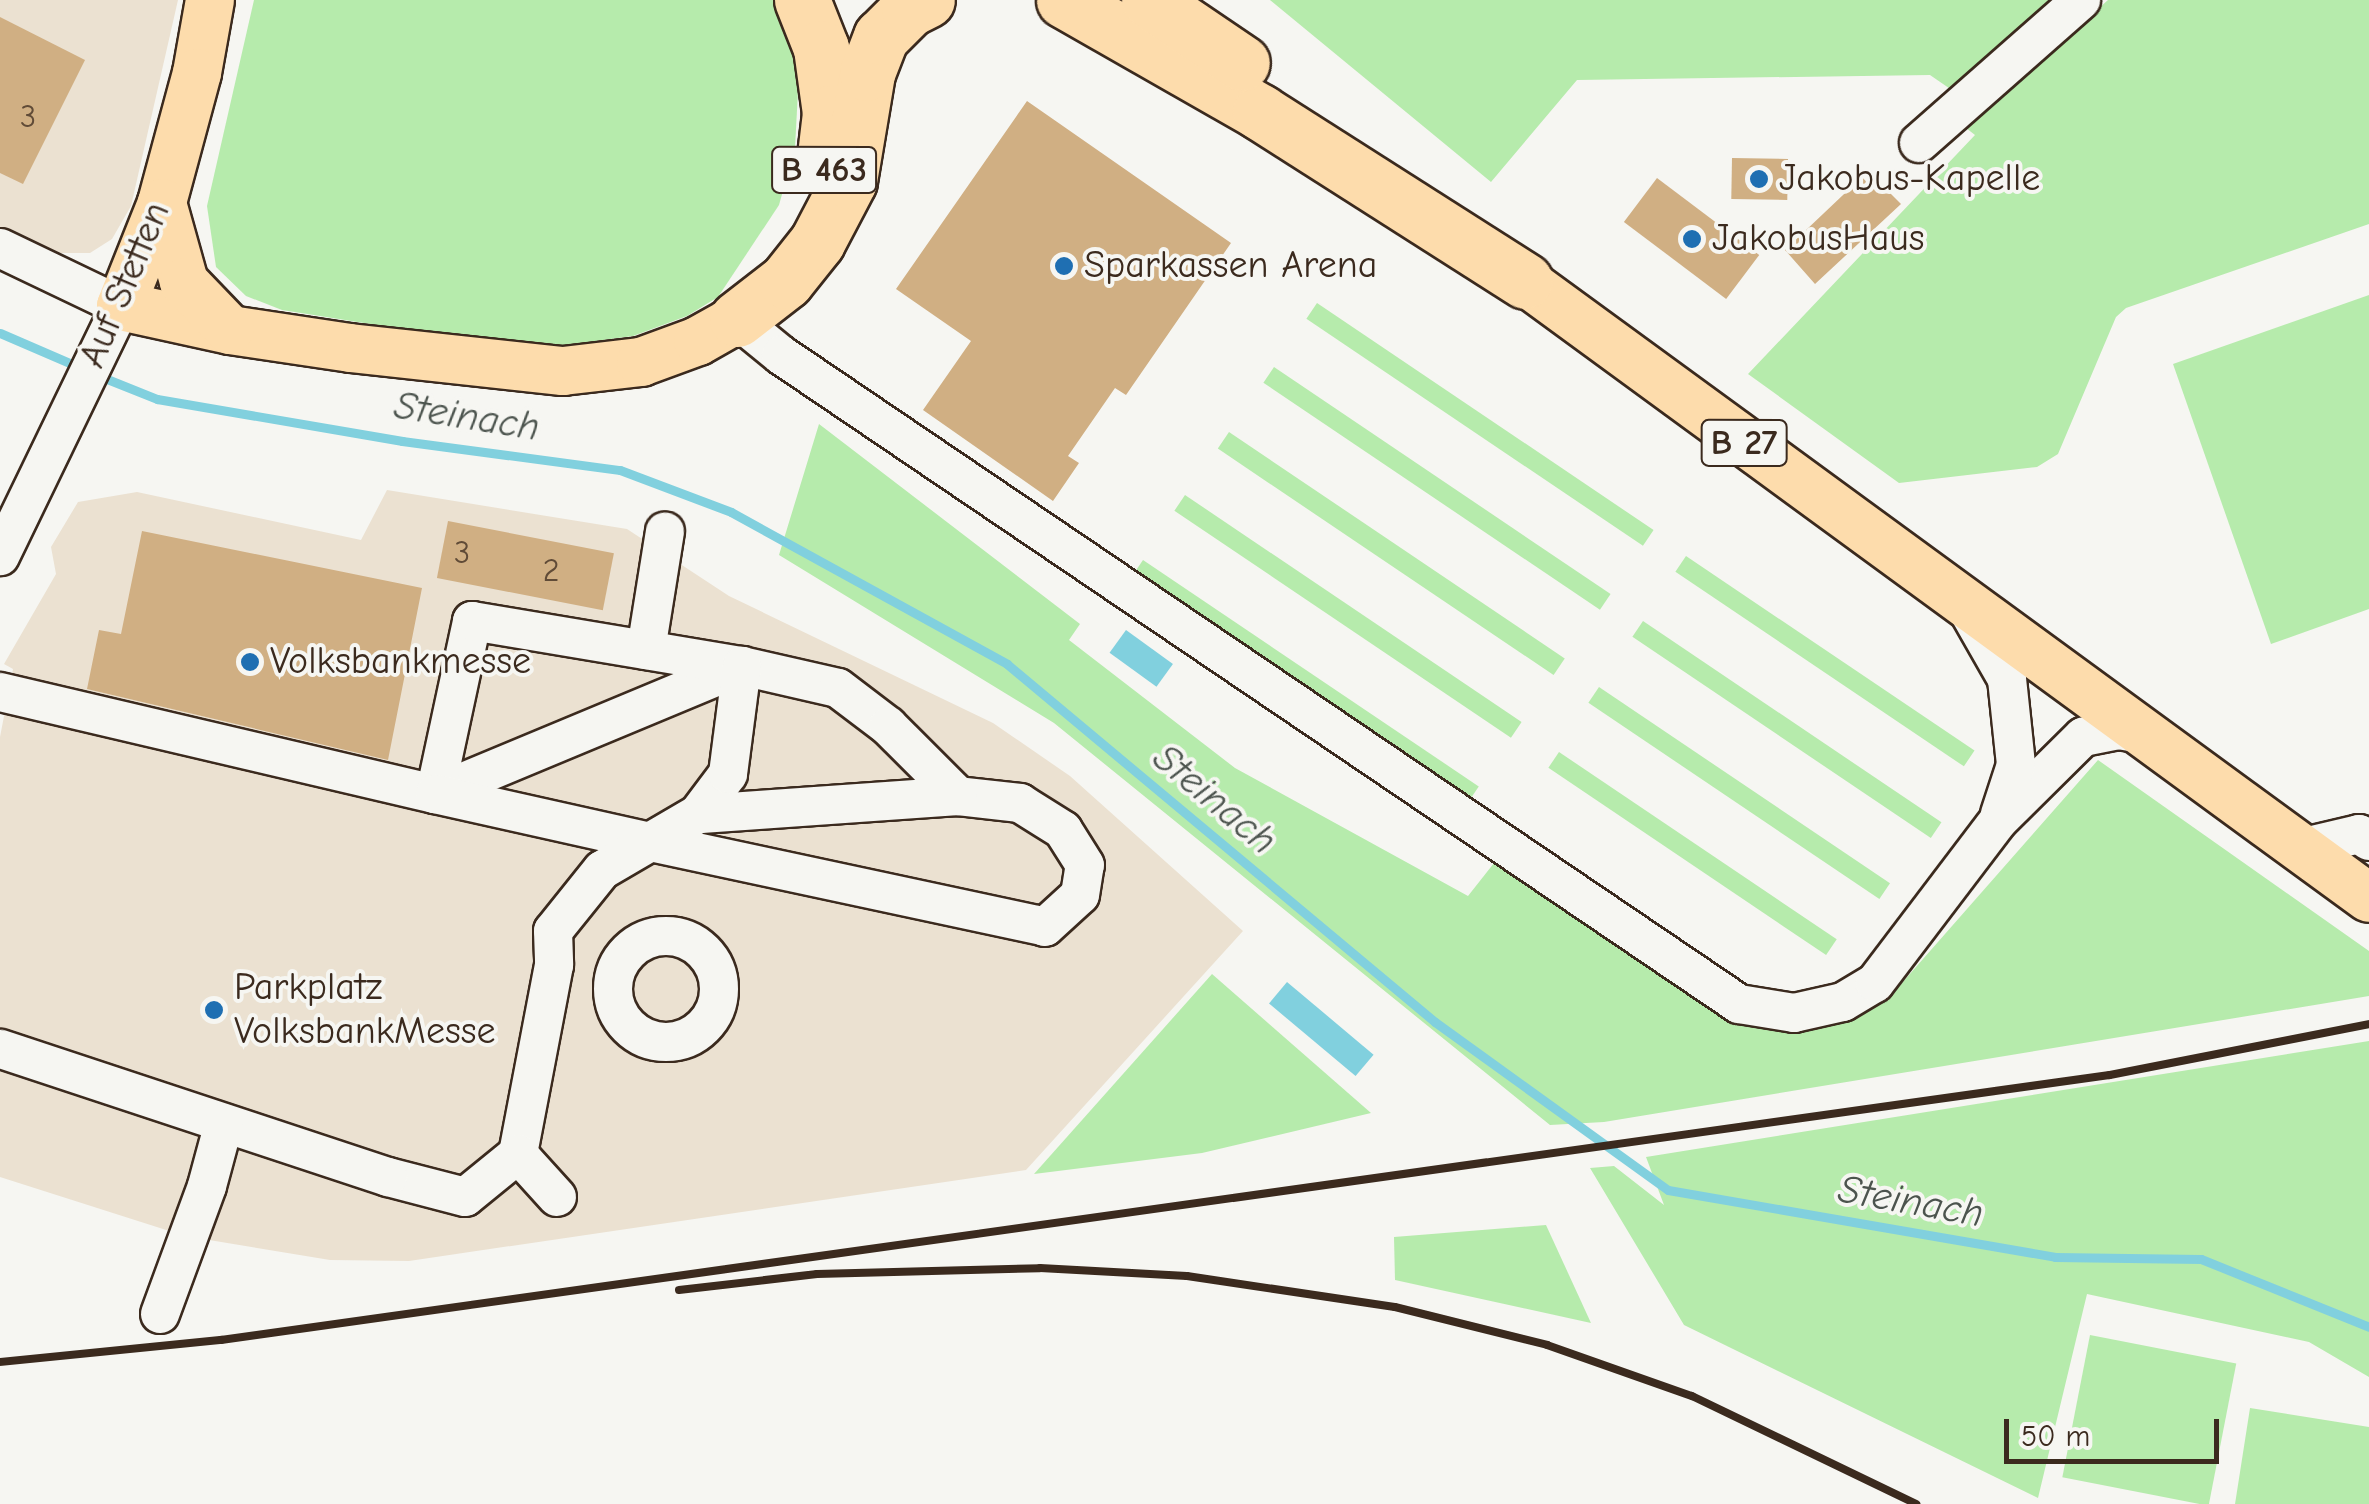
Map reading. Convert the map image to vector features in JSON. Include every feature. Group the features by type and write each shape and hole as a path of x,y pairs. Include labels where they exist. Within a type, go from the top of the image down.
{"highway":[{"name":"B 463","path":"737,319 805,222 823,173 830,113 821,48 802,0"},
{"path":"737,319 786,282 817,242 849,181 867,73 882,37 909,8 927,0"},
{"name":"B 27","path":"1149,0 1378,156 1525,281"},
{"name":"B 27","path":"1071,4 1260,112 1525,281"}],"main road":[{"name":"Auf Stetten","path":"121,306 162,202 197,73 210,0"},
{"path":"162,202 184,282 230,330"},
{"name":"B 27","path":"1525,281 2138,733 2369,898"},
{"name":"B 463","path":"121,306 230,330 473,364 563,370 641,362 698,341 737,319"}],"street":[{"path":"1919,143 2080,0"},
{"path":"0,248 121,306"},
{"name":"Auf Stetten","path":"0,556 121,306"},
{"path":"737,319 781,356 1739,1004 1794,1013 1843,1002 1874,984 1998,821 2083,737 2118,730 2138,733"},
{"path":"646,650 666,532"},
{"path":"1964,604 2006,679 2014,725 2016,765 1998,821"},
{"path":"434,794 472,621 742,666 838,688 888,726 958,796"},
{"path":"434,794 742,666"},
{"path":"0,1049 388,1177 465,1197 518,1154 554,965 553,930 602,870 698,814 728,774 742,666"},
{"path":"0,692 434,794 1045,927 1080,895 1086,865 1063,830 1020,803 958,796 698,814"},
{"path":"2300,848 2359,834 2369,841"},
{"path":"554,965 614,974"},
{"path":"160,1314 206,1186 224,1122"},
{"path":"518,1154 557,1197"}],"shaded area":[{"path":"0,0 178,0 131,206 112,239 90,253 47,253 0,231"},
{"path":"387,490 627,529 729,596 993,723 1070,776 1243,931 1026,1170 409,1261 330,1260 185,1236 0,1177 0,737 13,669 4,664 56,574 51,547 78,502 137,492 361,540"}],"green space":[{"path":"254,0 779,0 799,72 795,148 779,205 718,297 687,316 633,336 559,346 465,339 282,310 246,296 216,267 207,206"},
{"path":"1270,0 2059,0 1959,95 1930,75 1577,80 1491,182"},
{"path":"2108,0 2369,0 2369,224 2126,308 2116,317 2058,454 2037,467 1899,483 1748,374 1975,135 1966,128"},
{"path":"2369,295 2369,609 2271,644 2173,364"},
{"path":"1317,303 1654,530 1643,546 1306,319"},
{"path":"1274,367 1611,594 1600,610 1263,383"},
{"path":"819,424 1080,624 1069,640 1235,768 1468,896 1498,858 1642,953 1732,1024 1824,1021 1894,992 2098,760 2369,951 2369,996 1604,1122 1550,1125 1054,723 779,555"},
{"path":"1229,432 1565,658 1554,675 1218,449"},
{"path":"1185,495 1522,722 1511,738 1174,511"},
{"path":"1686,556 1975,751 1964,766 1675,572"},
{"path":"1143,560 1479,786 1468,803 1132,577"},
{"path":"1643,621 1941,822 1931,838 1632,637"},
{"path":"1599,687 1890,883 1879,899 1588,703"},
{"path":"1559,752 1837,939 1826,955 1548,768"},
{"path":"1212,974 1371,1113 1202,1153 1034,1174"},
{"path":"2369,1041 2369,1377 2309,1342 2087,1294 2038,1498 1684,1325 1590,1168 1614,1166 1664,1205 1646,1157"},
{"path":"1546,1225 1591,1323 1395,1280 1394,1237"},
{"path":"2090,1335 2236,1363 2209,1504 2062,1477"},
{"path":"2250,1408 2369,1427 2369,1504 2235,1504"}],"water":[{"path":"1126,630 1173,664 1156,687 1110,653"},
{"path":"1287,982 1374,1055 1356,1076 1269,1003"}],"building":[{"path":"0,17 85,60 23,184 0,173"},
{"name":"Sparkassen Arena","path":"1027,101 1231,243 1126,395 1115,388 1068,456 1079,463 1053,501 923,410 971,341 896,289"},
{"name":"Jakobus-Kapelle","path":"1732,158 1788,159 1787,200 1731,199"},
{"path":"1862,177 1873,189 1880,183 1901,204 1815,284 1785,250"},
{"name":"JakobusHaus","path":"1657,178 1759,255 1726,299 1624,222"},
{"path":"448,521 614,553 603,610 437,578"},
{"name":"Volksbankmesse","path":"142,531 422,588 388,760 87,689 99,630 121,634"}],"waterway":[{"name":"Steinach","path":"0,333 83,369"},
{"name":"Steinach","path":"97,375 157,399 402,441 620,470 731,512 1007,664 1435,1022 1668,1190 2055,1257 2201,1259 2369,1327"}],"railway":[{"path":"0,1362 221,1340 2110,1075 2369,1024"},
{"path":"679,1290 817,1274 1040,1268 1187,1276 1395,1307 1547,1345 1692,1396 1916,1504"}],"place":[{"name":"Jakobus-Kapelle","path":"1759,179"},
{"name":"JakobusHaus","path":"1692,239"},
{"name":"Sparkassen Arena","path":"1064,266"},
{"name":"Volksbankmesse","path":"250,662"},
{"name":"Parkplatz VolksbankMesse","path":"214,1010"}]}
